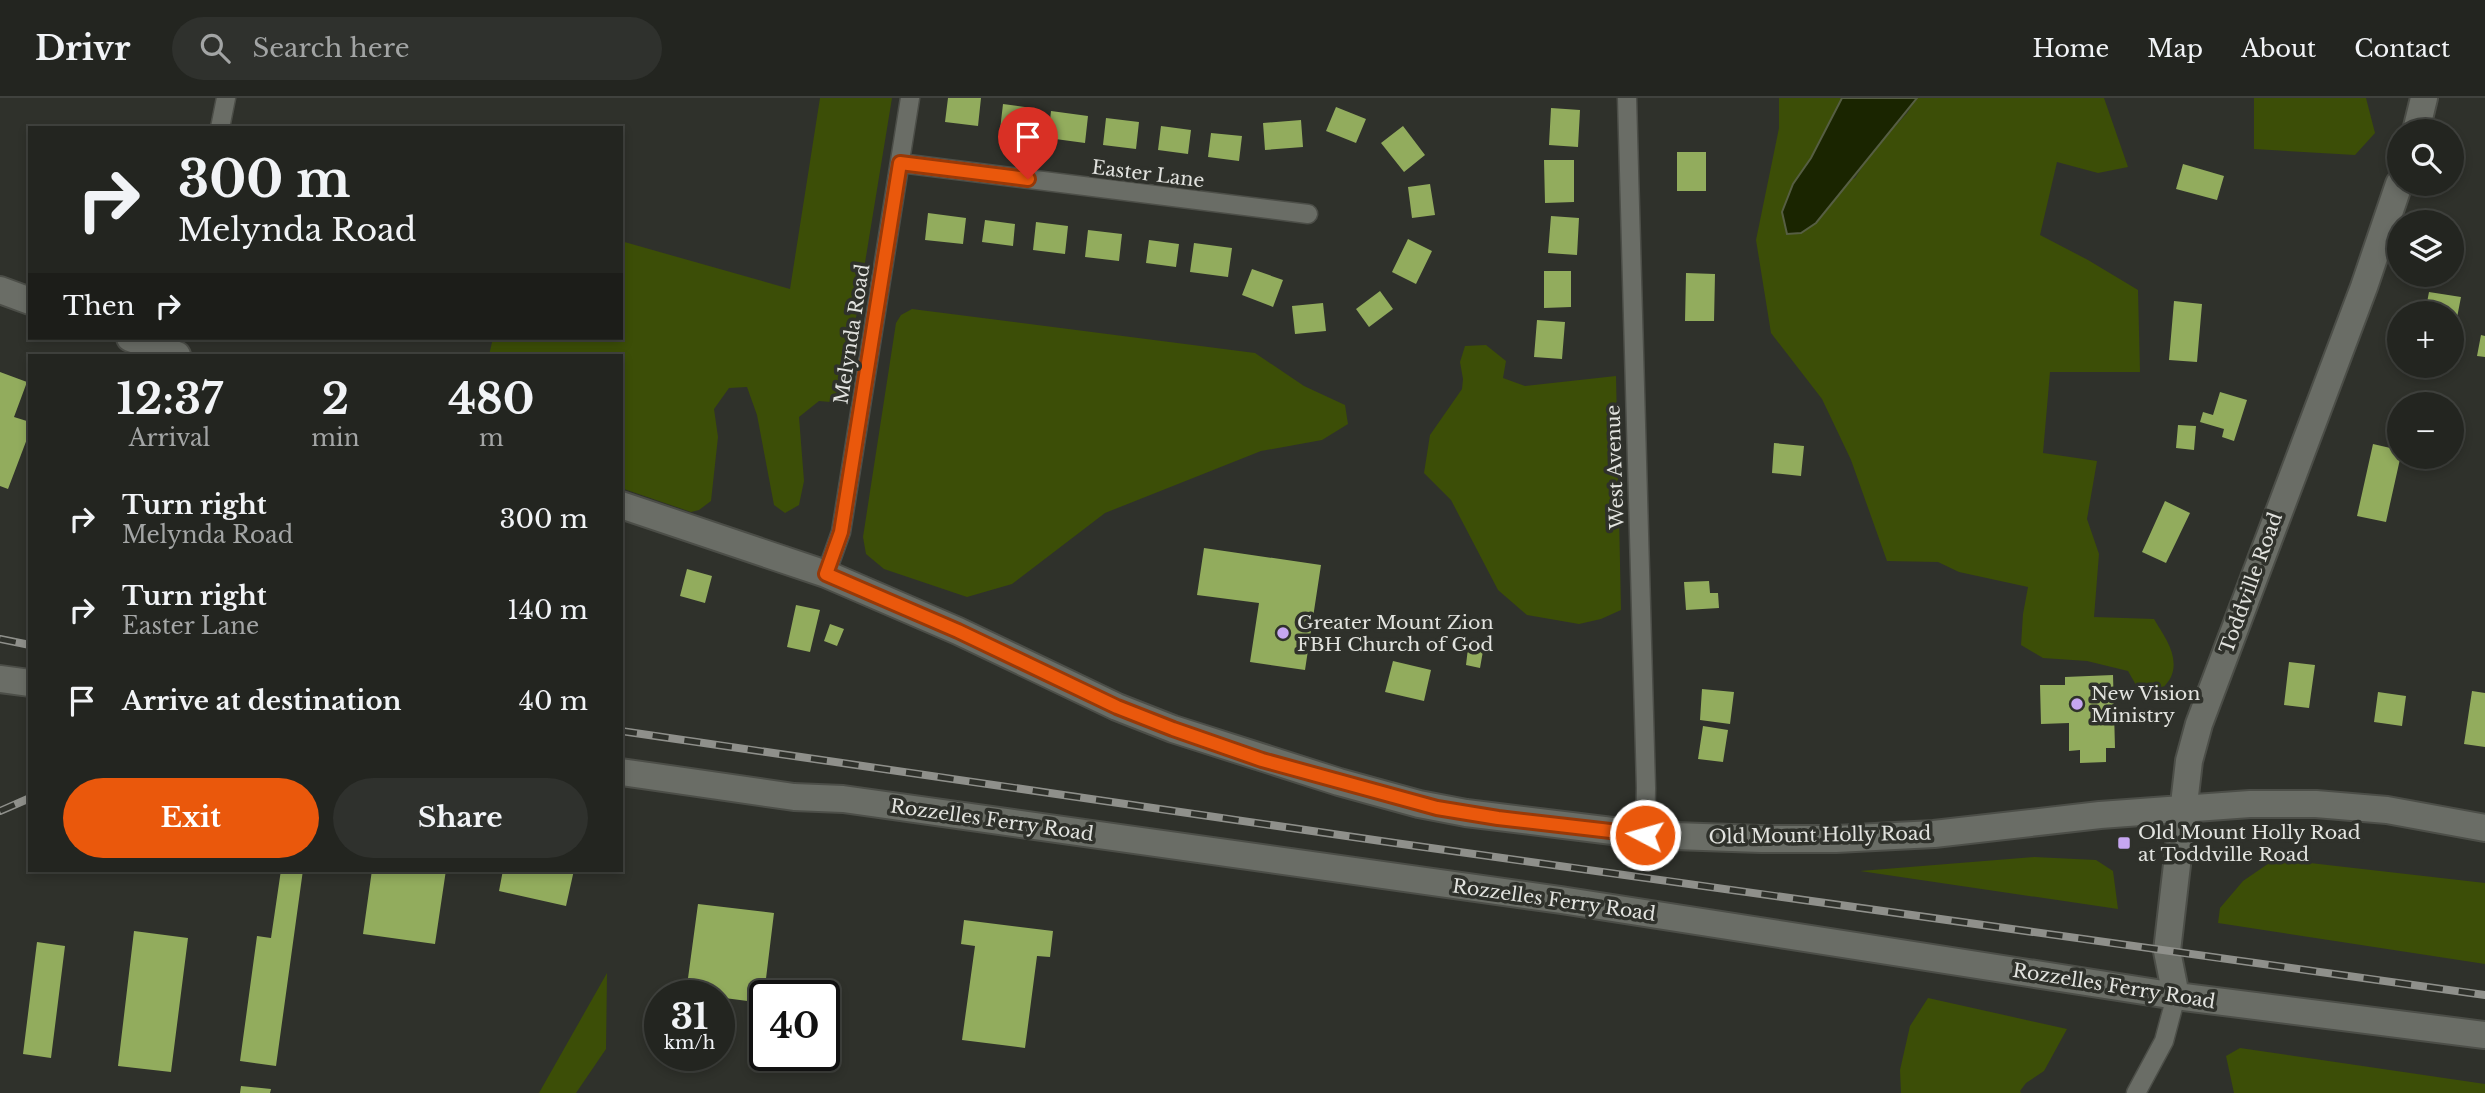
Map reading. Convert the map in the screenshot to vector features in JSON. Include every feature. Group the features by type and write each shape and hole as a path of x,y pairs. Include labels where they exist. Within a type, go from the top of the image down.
{"street":[{"path":"220,126 226,98"},
{"name":"Melynda Road","path":"826,574 841,532 910,98"},
{"name":"West Avenue","path":"1627,98 1646,788 1645,835"},
{"path":"2419,119 2424,98"},
{"name":"Easter Lane","path":"900,163 1308,214"},
{"name":"Toddville Road","path":"2176,996 2167,951 2182,808 2189,761 2199,724 2364,287 2395,196"},
{"path":"0,290 28,300"},
{"path":"141,340 175,354"},
{"name":"Old Mount Holly Road","path":"623,506 826,574 958,631 1117,707 1173,729 1262,760 1437,808 1645,835 1761,839 1885,837 2182,808 2250,804 2316,804 2387,810 2485,828"},
{"path":"0,679 28,683"},
{"name":"Rozzelles Ferry Road","path":"623,772 794,797 843,799 1561,900 2176,996 2485,1035"},
{"path":"2136,1093 2164,1041 2176,996"}],"green space":[{"path":"820,98 892,98 842,403 819,401 799,417 804,481 799,505 785,513 774,505 757,415 747,387 729,388 714,409 718,437 711,501 699,510 691,512 623,489 623,354 489,354 493,340 623,340 623,242 790,289"},
{"path":"1779,98 1842,98 1811,158 1793,184 1782,212 1855,178 1870,155 1917,98 2104,98 2128,167 2098,173 2057,162 2040,235 2138,290 2140,372 2050,372 2043,453 2097,461 2087,519 2099,554 2094,617 2154,619 2170,646 2174,661 2171,677 2152,699 2140,692 2128,671 2087,661 2043,658 2021,645 2028,587 1959,572 1938,562 1887,561 1851,460 1822,399 1771,333 1756,240 1779,128"},
{"path":"2254,98 2366,98 2375,133 2355,155 2254,149"},
{"path":"912,309 1255,353 1304,386 1345,405 1348,424 1322,440 1261,451 1105,513 1012,584 967,597 884,569 866,554 863,537 896,323 901,315"},
{"path":"1486,345 1506,361 1503,378 1525,386 1616,376 1621,610 1601,619 1579,624 1527,615 1498,590 1451,500 1424,473 1430,435 1462,389 1460,362 1465,346"},
{"path":"2034,857 2096,860 2113,871 2118,909 1860,871"},
{"path":"2275,859 2485,883 2485,964 2218,923 2220,908 2243,881"},
{"path":"607,973 606,1049 576,1093 539,1093"},
{"path":"1928,998 2067,1029 2044,1071 2026,1083 2021,1093 1901,1093 1900,1070 1910,1026"},
{"path":"2240,1048 2485,1084 2485,1093 2234,1093 2226,1056"}],"shaded area":[{"path":"1842,98 1917,98 1816,223 1801,233 1787,234 1782,212 1793,184 1811,158"}],"building":[{"path":"948,98 981,98 978,126 945,122"},
{"path":"1003,104 1032,108 1029,134 1000,130"},
{"path":"1336,107 1366,119 1356,143 1326,131"},
{"path":"1551,108 1580,110 1578,147 1549,145"},
{"path":"1051,111 1088,116 1085,143 1048,138"},
{"path":"1106,118 1139,122 1136,149 1103,145"},
{"path":"1301,120 1303,147 1265,150 1263,123"},
{"path":"1161,126 1191,130 1188,154 1158,150"},
{"path":"1403,126 1425,155 1404,172 1381,143"},
{"path":"1211,133 1242,136 1239,161 1208,157"},
{"path":"1677,152 1706,152 1706,191 1677,191"},
{"path":"1544,160 1574,160 1574,202 1545,203"},
{"path":"2183,164 2224,176 2217,200 2176,189"},
{"path":"1430,184 1435,215 1412,218 1408,187"},
{"path":"928,213 966,218 963,244 925,240"},
{"path":"1551,216 1579,218 1577,255 1548,253"},
{"path":"985,220 1015,224 1013,246 982,242"},
{"path":"1036,222 1068,226 1065,254 1033,250"},
{"path":"1088,230 1122,234 1119,261 1085,257"},
{"path":"1408,239 1432,251 1416,284 1392,272"},
{"path":"1149,240 1179,244 1176,267 1146,263"},
{"path":"1194,243 1232,248 1228,277 1190,272"},
{"path":"1252,269 1283,280 1273,307 1242,295"},
{"path":"1544,271 1571,271 1571,307 1544,308"},
{"path":"1686,273 1715,274 1714,321 1685,321"},
{"path":"1380,291 1393,309 1369,327 1356,309"},
{"path":"2429,292 2461,297 2460,301 2427,301"},
{"path":"2174,301 2202,304 2197,362 2169,360"},
{"path":"1323,303 1326,331 1295,334 1292,306"},
{"path":"1537,320 1565,322 1562,359 1534,357"},
{"path":"2481,335 2485,336 2485,357 2477,356"},
{"path":"0,372 27,382 14,417 28,421 28,436 8,489 0,486"},
{"path":"2220,392 2247,400 2234,441 2222,437 2224,429 2200,422 2203,412 2213,415"},
{"path":"2178,425 2196,426 2194,450 2176,448"},
{"path":"1774,443 1804,446 1801,476 1772,473"},
{"path":"2373,444 2387,447 2387,469 2398,469 2386,522 2357,516"},
{"path":"2165,501 2190,513 2166,563 2142,552"},
{"name":"Greater Mount Zion FBH Church of God","path":"1204,548 1321,565 1305,670 1250,662 1259,603 1197,595"},
{"path":"687,569 712,576 705,603 680,596"},
{"path":"1709,581 1710,593 1718,593 1719,608 1686,610 1684,582"},
{"path":"796,605 820,610 810,652 787,647"},
{"path":"830,624 844,629 837,646 824,641"},
{"path":"1468,648 1483,651 1480,668 1466,665"},
{"path":"1393,661 1431,670 1424,701 1385,692"},
{"path":"2289,662 2315,665 2309,708 2284,705"},
{"name":"New Vision Ministry","path":"2113,675 2115,748 2106,748 2106,762 2080,763 2080,750 2069,751 2069,723 2041,724 2040,685 2065,685 2065,677"},
{"path":"1702,689 1734,692 1730,724 1700,720"},
{"path":"2472,691 2485,693 2485,747 2464,744"},
{"path":"2378,692 2406,696 2402,726 2374,722"},
{"path":"1703,726 1728,730 1723,762 1698,759"},
{"path":"281,872 303,872 276,1066 240,1061 257,936 271,938"},
{"path":"372,872 446,872 435,944 363,934"},
{"path":"503,872 574,872 566,906 499,891"},
{"path":"698,904 774,913 766,980 749,980 749,1001 735,999 735,980 688,980"},
{"path":"964,920 1053,931 1050,957 1037,956 1025,1048 962,1040 975,946 961,944"},
{"path":"134,931 188,938 171,1072 118,1066"},
{"path":"37,942 65,946 51,1058 23,1054"},
{"path":"241,1086 271,1089 270,1093 240,1093"}],"railway":[{"path":"0,639 28,645"},
{"path":"623,731 1395,843 2485,995"},
{"path":"0,811 28,799"}],"place":[{"name":"Greater Mount Zion FBH Church of God","path":"1283,633"},
{"name":"New Vision Ministry","path":"2077,704"},
{"name":"Old Mount Holly Road at Toddville Road","path":"2124,843"}],"route":[{"path":"1028,179 900,163 841,532 826,574 958,631 1117,707 1262,760 1437,808 1645,835"}]}
